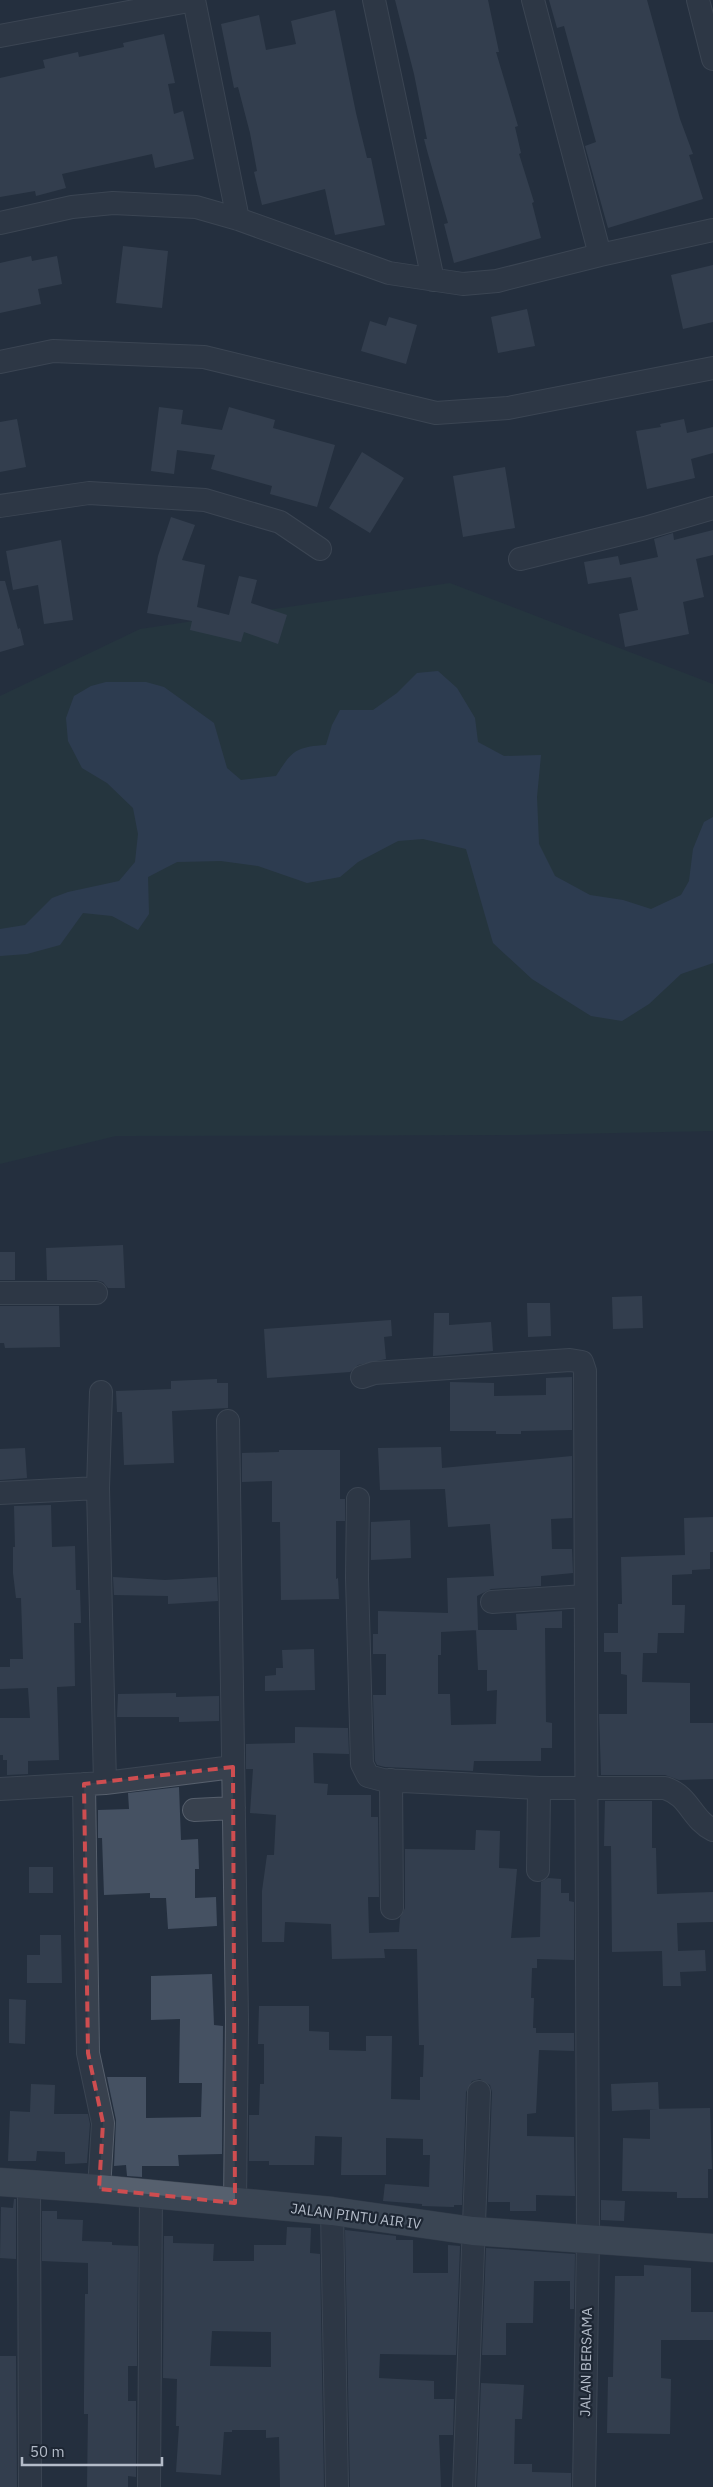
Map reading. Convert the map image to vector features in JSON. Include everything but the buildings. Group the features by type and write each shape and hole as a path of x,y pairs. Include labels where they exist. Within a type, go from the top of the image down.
{"main road":[{"name":"JALAN PINTU AIR IV","path":"0,2182 99,2189 332,2212 473,2231 713,2248"}],"street":[{"path":"0,36 194,0 238,219"},
{"path":"374,0 433,280"},
{"path":"533,0 600,255"},
{"path":"698,0 713,59"},
{"path":"0,223 72,207 114,203 196,208 238,219 389,273 464,284 497,281 600,255 713,230"},
{"path":"0,362 53,351 204,357 436,413 508,408 713,368"},
{"path":"0,506 90,493 204,500 280,522 320,549"},
{"path":"520,559 644,528 713,508"},
{"path":"0,1293 96,1293"},
{"name":"JALAN BERSAMA","path":"362,1377 374,1373 570,1360 582,1362 586,1384 585,1596 588,1787 588,2238 584,2487"},
{"path":"99,2189 103,2123 88,2053 95,1784 100,1392"},
{"path":"228,1421 234,1767 235,2203"},
{"path":"0,1493 98,1488"},
{"path":"358,1499 356,1578 362,1764 368,1776 391,1780 539,1788 665,1788 677,1792 703,1825 713,1830"},
{"path":"492,1602 585,1596"},
{"path":"0,1789 95,1784 234,1767"},
{"path":"391,1780 392,1908"},
{"path":"538,1870 539,1788"},
{"path":"194,1810 234,1808"},
{"path":"464,2487 479,2092"},
{"path":"29,2184 30,2487"},
{"path":"149,2487 151,2194"},
{"path":"332,2212 338,2487"}],"highlighted area":[{"path":"233,1767 235,2203 99,2189 103,2123 88,2053 84,1784"}],"green space":[{"path":"450,583 713,684 713,1131 520,1135 116,1136 0,1164 0,696 140,629"}],"water":[{"path":"438,671 457,688 475,718 478,742 504,756 541,755 537,797 539,844 555,876 590,895 623,900 651,909 681,895 689,881 693,849 704,822 713,817 713,963 681,974 649,1004 622,1021 591,1016 532,979 493,943 466,849 423,839 398,841 358,862 340,877 307,883 258,866 221,861 177,862 148,877 149,914 138,930 112,916 83,913 60,945 27,954 0,956 0,929 25,925 52,898 68,892 119,881 135,862 138,834 133,808 107,783 82,768 68,741 66,718 74,696 91,686 106,682 146,682 164,687 214,723 227,768 241,780 276,776 295,752 307,747 326,745 332,725 340,710 373,710 397,693 417,673"}]}
